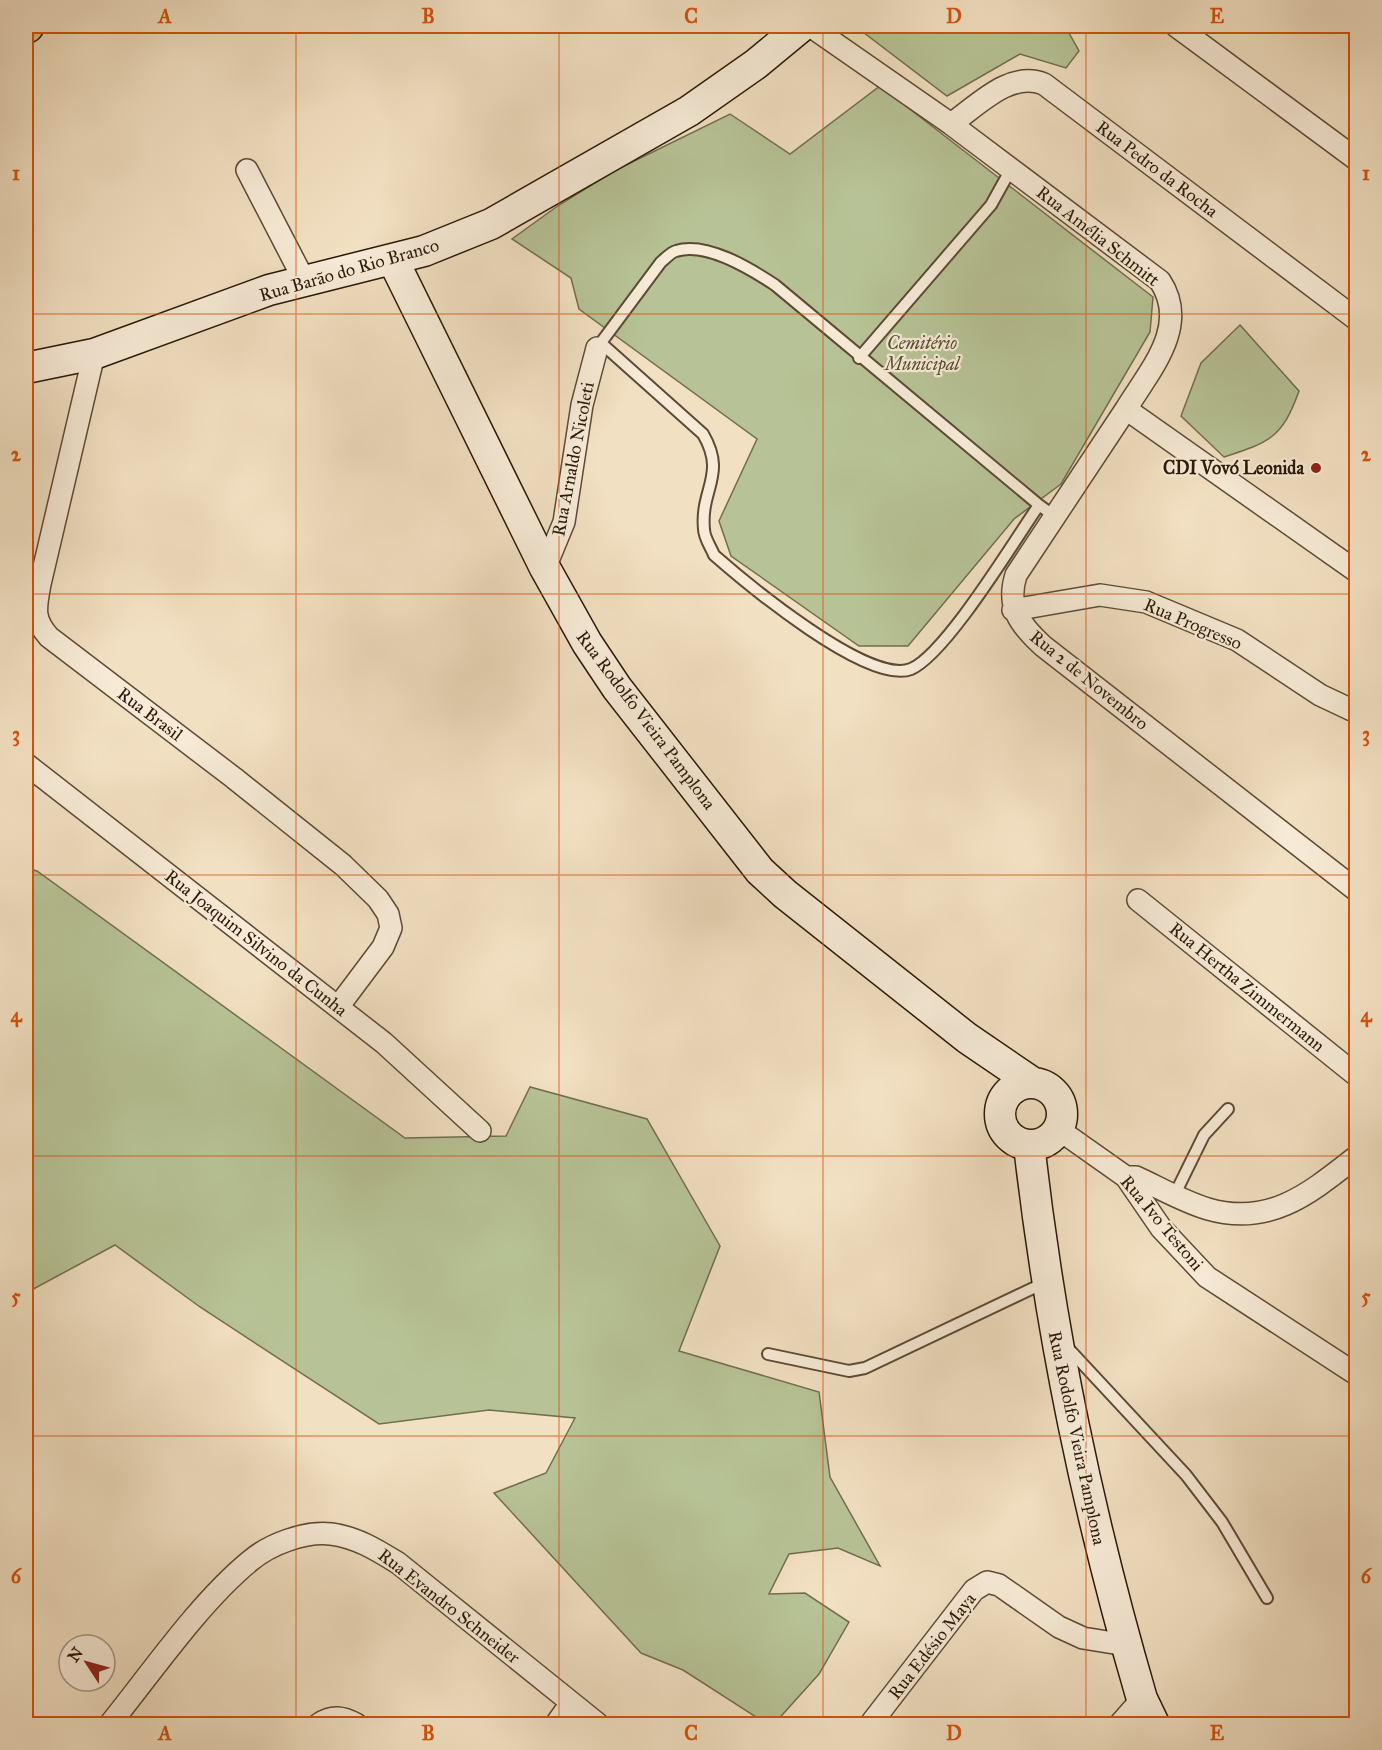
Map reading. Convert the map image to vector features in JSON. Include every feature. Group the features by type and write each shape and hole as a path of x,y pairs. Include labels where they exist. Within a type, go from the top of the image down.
{"street":[{"name":"Rua Barão do Rio Branco","path":"26,368 94,354 304,280 393,260 453,240 529,204 689,111 756,64 802,26"},
{"name":"Rua Amélia Schmitt","path":"810,26 951,124 1146,268 1160,281 1169,294 1173,311 1171,327 1164,348 1126,409"},
{"path":"1176,26 1356,159"},
{"name":"Rua Pedro da Rocha","path":"951,124 1009,84 1020,80 1032,80 1044,84 1356,319"},
{"path":"247,170 304,280"},
{"name":"Rua Rodolfo Vieira Pamplona","path":"393,260 544,568 586,643 617,687 760,872 967,1038 1033,1083"},
{"name":"Rua Arnaldo Nicoleti","path":"544,568 564,522 582,405 599,346"},
{"name":"Rua Brasil","path":"94,354 40,584 36,612 39,626 49,637 234,778 343,865 378,899 388,914 392,928 383,947 338,1007"},
{"path":"1013,610 1012,588 1016,575 1046,511 1126,409 1356,571"},
{"name":"Rua Progresso","path":"1013,610 1100,595 1146,602 1236,640 1320,695 1356,712"},
{"name":"Rua 2 de Novembro","path":"1013,610 1029,633 1043,646 1356,890"},
{"name":"Rua Joaquim Silvino da Cunha","path":"26,764 338,1007 428,1081 480,1131"},
{"name":"Rua Hertha Zimmermann","path":"1138,900 1356,1075"},
{"name":"Rua Rodolfo Vieira Pamplona","path":"967,1038 1004,1099"},
{"path":"1033,1083 1050,1089 1060,1103 1062,1112 1058,1129 1046,1142 1029,1145 1020,1143 1006,1133 1000,1116 1004,1099 1016,1087 1033,1083"},
{"name":"Rua Ivo Testoni","path":"1058,1129 1126,1177 1161,1228 1207,1277 1356,1374"},
{"name":"Rua Rodolfo Vieira Pamplona","path":"1029,1145 1055,1335 1089,1509 1126,1645 1148,1712"},
{"path":"1126,1177 1137,1178 1207,1209 1253,1216 1301,1197 1356,1157"},
{"name":"Rua Evandro Schneider","path":"110,1725 194,1621 251,1559 288,1540 330,1534 362,1542 398,1563 571,1703 592,1723"},
{"name":"Rua Edésio Maya","path":"872,1722 974,1590 987,1582 999,1585 1059,1627 1083,1638 1126,1645"},
{"path":"556,1725 571,1703"},
{"path":"1120,1725 1148,1712"},
{"path":"325,1721 345,1719 356,1725"}],"lane":[{"path":"859,358 991,205 1011,169"},
{"path":"692,249 726,257 752,270 774,285 859,358 1046,511 947,637 929,657 909,670 888,669 865,662 838,649 714,555 704,532 704,509 713,475 713,452 703,434 599,346 661,262 675,251 692,249"},
{"path":"1175,1194 1204,1135 1228,1109"},
{"path":"768,1354 849,1371 865,1368 1047,1282"},
{"path":"1055,1335 1186,1475 1222,1522 1267,1598"}],"green space":[{"path":"855,26 1065,26 1079,51 1066,68 1020,54 947,96"},
{"name":"Cemitério Municipal","path":"880,86 1153,297 1150,332 1061,484 1014,519 908,646 859,646 731,556 719,521 757,439 579,309 571,278 512,239 559,205 616,170 730,114 790,154"},
{"path":"1240,325 1299,391 1280,429 1253,447 1224,457 1181,416 1201,363"},
{"path":"26,868 37,871 405,1138 506,1136 530,1087 647,1119 720,1246 679,1351 819,1392 830,1477 880,1566 838,1548 789,1554 769,1594 805,1593 849,1622 819,1674 774,1724 767,1724 683,1670 641,1653 494,1493 546,1473 575,1418 489,1410 379,1424 200,1307 115,1245 26,1293"}],"place":[{"name":"CDI Vovó Leonida","path":"1316,468"}]}
